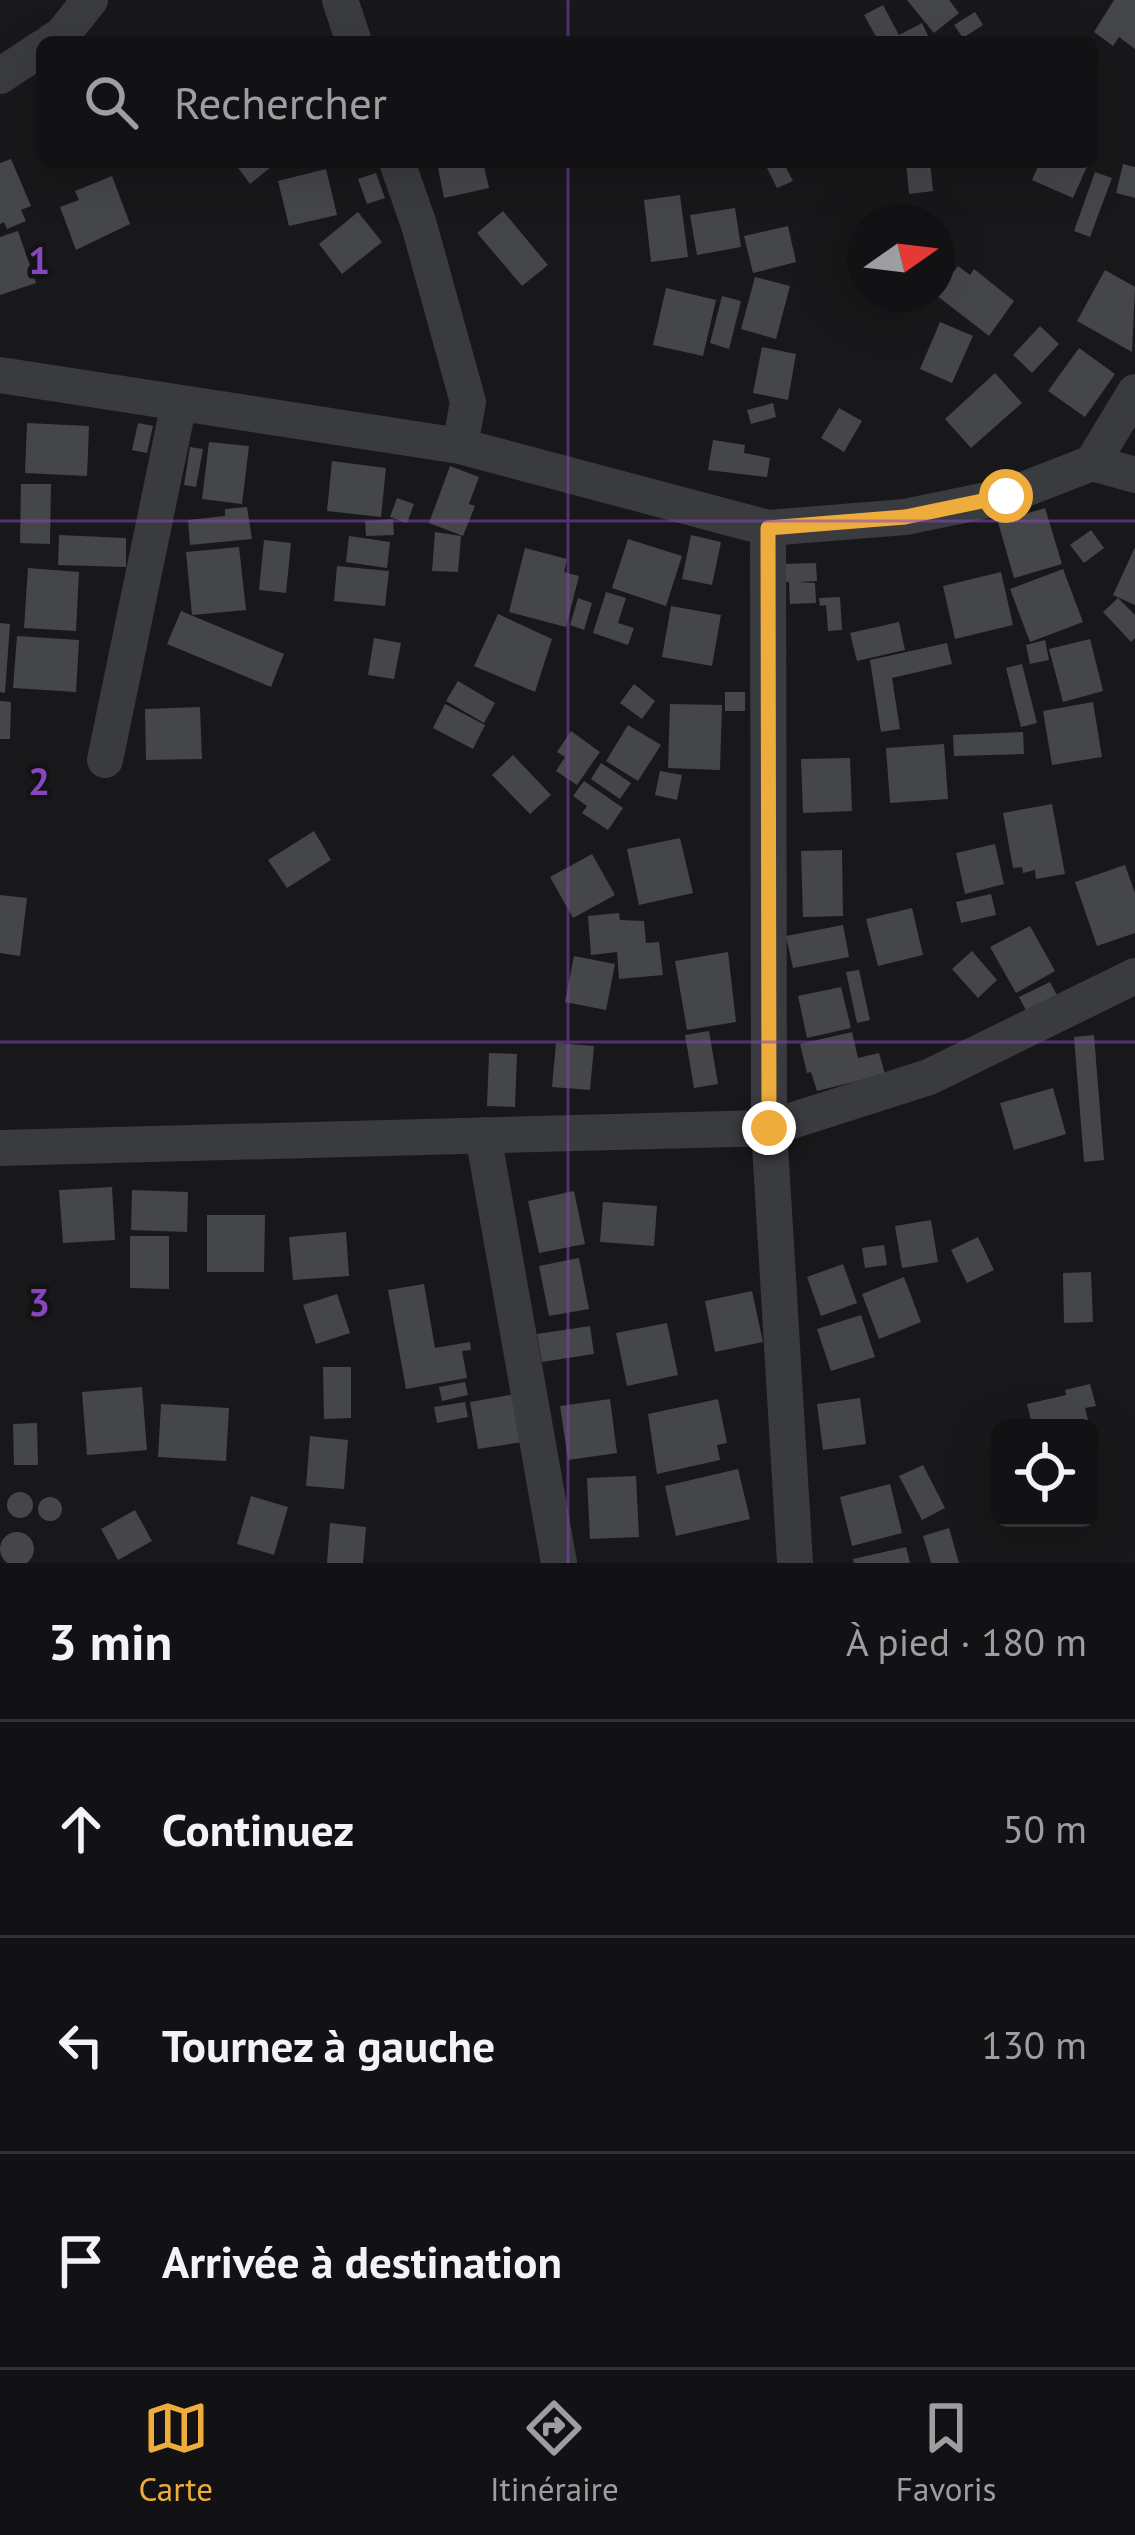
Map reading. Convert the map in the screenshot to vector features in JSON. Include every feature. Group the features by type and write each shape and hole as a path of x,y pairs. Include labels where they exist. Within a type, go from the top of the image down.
{"street":[{"path":"60,36 90,0"},
{"path":"340,0 352,36"},
{"path":"0,76 36,52"},
{"path":"399,168 468,401 460,446"},
{"path":"0,375 460,446 768,528 905,517 1006,496 1091,463 1135,475"},
{"path":"1091,463 1135,392"},
{"path":"105,760 179,403"},
{"path":"768,528 769,1128 795,1563"},
{"path":"0,1148 769,1128 928,1077 1135,976"},
{"path":"483,1136 560,1563"}],"building":[{"path":"907,0 949,0 959,13 934,33"},
{"path":"1114,0 1135,0 1135,49 1119,37 1113,46 1094,32"},
{"path":"883,5 899,35 922,23 928,36 876,36 864,15"},
{"path":"975,12 983,25 962,36 954,25"},
{"path":"11,159 31,206 21,210 26,221 7,229 4,222 0,224 0,163"},
{"path":"1123,164 1135,167 1135,198 1116,193"},
{"path":"238,168 270,168 250,184"},
{"path":"438,168 484,168 489,188 444,198"},
{"path":"767,168 786,168 793,181 777,188"},
{"path":"907,168 931,168 933,191 909,194"},
{"path":"1037,168 1086,168 1073,198 1032,180"},
{"path":"326,169 337,215 289,226 278,181"},
{"path":"1095,172 1112,178 1090,237 1074,231"},
{"path":"376,173 385,198 367,204 358,179"},
{"path":"112,176 130,224 76,250 60,207 79,200 75,191"},
{"path":"680,195 688,257 651,262 644,200"},
{"path":"735,208 741,247 697,255 690,215"},
{"path":"503,211 548,265 522,286 477,233"},
{"path":"358,212 382,242 342,274 319,244"},
{"path":"788,226 796,262 753,273 744,236"},
{"path":"18,231 36,283 0,295 0,237"},
{"path":"958,266 970,275 974,269 1014,301 989,336 955,310"},
{"path":"1105,270 1135,287 1132,352 1077,321"},
{"path":"755,277 790,286 776,339 741,329"},
{"path":"666,288 716,300 703,356 653,345"},
{"path":"722,296 741,301 729,349 710,343"},
{"path":"940,322 973,336 952,383 920,369"},
{"path":"1040,326 1059,344 1032,373 1013,355"},
{"path":"762,347 796,354 788,400 753,393"},
{"path":"1079,348 1115,374 1085,417 1048,391"},
{"path":"995,373 1022,403 971,448 945,419"},
{"path":"773,403 776,417 751,424 747,410"},
{"path":"839,408 862,421 844,452 821,438"},
{"path":"27,423 89,426 87,476 25,473"},
{"path":"138,423 153,426 147,453 132,450"},
{"path":"713,440 745,445 744,453 770,458 767,477 708,470"},
{"path":"209,442 249,446 242,504 202,499"},
{"path":"190,447 203,449 196,487 184,485"},
{"path":"332,461 386,468 381,517 327,511"},
{"path":"450,466 479,477 469,504 475,506 463,536 429,523"},
{"path":"21,484 51,484 50,544 20,543"},
{"path":"397,498 414,504 407,523 390,517"},
{"path":"247,507 252,539 190,545 188,520 225,516 225,509"},
{"path":"1045,508 1062,564 1014,578 998,522"},
{"path":"393,519 394,535 366,536 365,521"},
{"path":"1091,530 1104,548 1084,563 1070,545"},
{"path":"435,532 461,536 458,572 432,571"},
{"path":"59,535 126,538 126,567 58,565"},
{"path":"691,535 721,542 712,585 682,579"},
{"path":"349,536 390,542 387,568 346,562"},
{"path":"628,539 682,556 666,606 612,588"},
{"path":"264,540 291,543 286,593 259,590"},
{"path":"239,547 246,610 192,615 186,552"},
{"path":"1135,547 1135,605 1113,595"},
{"path":"525,548 567,559 564,572 579,576 566,627 509,612"},
{"path":"816,563 817,581 798,582 815,583 816,603 790,604 782,564"},
{"path":"337,566 389,571 385,606 334,601"},
{"path":"28,568 79,572 76,631 24,628"},
{"path":"1063,569 1083,622 1030,642 1010,589"},
{"path":"1001,572 1013,625 955,639 943,586"},
{"path":"606,592 626,598 618,623 634,628 628,645 593,633"},
{"path":"840,597 842,630 828,631 826,605 820,606 819,598"},
{"path":"578,598 592,603 584,630 570,625"},
{"path":"1118,598 1135,615 1131,642 1103,612"},
{"path":"671,606 721,615 712,666 662,657"},
{"path":"181,611 284,654 271,687 167,644"},
{"path":"498,614 552,639 535,692 474,666"},
{"path":"899,622 905,650 857,661 850,633"},
{"path":"0,623 10,624 5,693 0,692"},
{"path":"17,636 79,640 76,692 13,688"},
{"path":"374,638 401,643 394,679 368,675"},
{"path":"1090,639 1103,691 1063,702 1049,649"},
{"path":"1045,640 1049,660 1030,664 1026,645"},
{"path":"947,643 952,664 892,678 900,729 881,732 870,660"},
{"path":"1022,664 1037,723 1021,727 1006,668"},
{"path":"458,681 495,703 484,723 446,701"},
{"path":"634,684 655,701 642,719 620,703"},
{"path":"725,692 745,692 745,711 725,711"},
{"path":"0,701 11,702 10,739 0,739"},
{"path":"1093,702 1102,757 1052,765 1043,711"},
{"path":"445,704 485,725 473,749 433,728"},
{"path":"670,704 722,705 720,770 668,768"},
{"path":"200,707 202,759 146,760 145,709"},
{"path":"628,725 661,745 638,781 606,761"},
{"path":"571,731 600,752 577,785 556,771 565,757 557,752"},
{"path":"1023,732 1024,754 954,756 953,735"},
{"path":"944,744 948,799 890,803 886,748"},
{"path":"513,755 551,795 530,814 492,775"},
{"path":"850,758 852,811 803,813 801,759"},
{"path":"601,763 631,783 620,799 591,779"},
{"path":"660,771 682,775 677,800 655,795"},
{"path":"584,781 623,808 608,830 582,813 587,806 573,796"},
{"path":"1052,804 1065,874 1036,879 1035,870 1023,873 1022,867 1013,868 1003,813"},
{"path":"314,831 331,860 287,888 268,860"},
{"path":"680,838 693,893 639,905 627,849"},
{"path":"995,844 1004,884 965,894 956,853"},
{"path":"842,850 843,916 803,917 801,851"},
{"path":"592,854 615,895 573,918 550,877"},
{"path":"1125,865 1135,893 1135,933 1097,946 1075,882"},
{"path":"991,894 996,915 961,923 956,902"},
{"path":"0,895 27,898 20,956 0,953"},
{"path":"912,908 923,955 878,966 866,919"},
{"path":"619,913 620,920 644,921 646,943 659,942 663,975 619,979 617,952 591,955 588,916"},
{"path":"843,925 849,957 793,968 786,936"},
{"path":"1030,926 1055,971 1016,993 990,947"},
{"path":"972,951 997,980 978,998 952,969"},
{"path":"728,952 736,1022 687,1030 675,961"},
{"path":"574,956 615,964 606,1010 565,1002"},
{"path":"859,970 870,1020 857,1023 846,972"},
{"path":"1050,982 1059,999 1028,1014 1019,997"},
{"path":"841,987 851,1028 807,1038 798,996"},
{"path":"709,1031 718,1084 694,1088 685,1035"},
{"path":"852,1032 858,1058 879,1053 885,1074 817,1091 800,1044"},
{"path":"1094,1035 1104,1160 1084,1162 1074,1037"},
{"path":"556,1043 594,1046 590,1090 552,1087"},
{"path":"489,1053 517,1054 515,1107 487,1106"},
{"path":"1053,1088 1066,1134 1014,1150 1000,1103"},
{"path":"112,1187 115,1240 63,1243 59,1190"},
{"path":"132,1190 188,1192 187,1232 131,1230"},
{"path":"574,1191 585,1244 539,1253 528,1201"},
{"path":"603,1202 657,1206 654,1246 600,1242"},
{"path":"207,1215 265,1215 264,1272 207,1272"},
{"path":"931,1220 938,1262 902,1268 895,1226"},
{"path":"346,1232 349,1276 293,1280 289,1237"},
{"path":"130,1236 169,1236 169,1289 130,1288"},
{"path":"978,1237 994,1270 967,1283 951,1250"},
{"path":"884,1245 887,1265 865,1268 862,1248"},
{"path":"579,1258 589,1309 549,1316 539,1266"},
{"path":"843,1264 857,1303 821,1316 807,1277"},
{"path":"1091,1272 1093,1322 1064,1323 1063,1273"},
{"path":"904,1277 921,1322 879,1339 862,1294"},
{"path":"424,1284 435,1348 470,1342 471,1350 462,1351 467,1378 406,1389 388,1290"},
{"path":"752,1291 763,1342 715,1352 705,1301"},
{"path":"337,1294 350,1333 316,1344 303,1305"},
{"path":"861,1315 875,1357 831,1371 817,1329"},
{"path":"667,1323 678,1375 627,1386 616,1333"},
{"path":"590,1326 594,1354 542,1362 537,1334"},
{"path":"323,1367 351,1367 351,1418 324,1419"},
{"path":"465,1382 468,1395 442,1401 439,1387"},
{"path":"1090,1384 1096,1406 1085,1408 1088,1419 1031,1419 1027,1404 1066,1395 1065,1390"},
{"path":"142,1387 147,1450 87,1455 82,1392"},
{"path":"515,1394 523,1442 478,1449 470,1402"},
{"path":"860,1398 866,1444 823,1450 817,1404"},
{"path":"610,1399 617,1453 568,1460 560,1406"},
{"path":"718,1399 727,1443 717,1445 720,1460 657,1474 648,1414"},
{"path":"465,1402 468,1417 437,1423 434,1407"},
{"path":"161,1404 229,1408 226,1461 158,1457"},
{"path":"37,1423 38,1465 14,1465 13,1424"},
{"path":"310,1436 348,1440 344,1489 306,1486"},
{"path":"923,1465 945,1508 922,1520 899,1476"},
{"path":"738,1469 750,1519 676,1536 665,1486"},
{"path":"636,1476 639,1537 590,1539 587,1478"},
{"path":"890,1484 902,1533 852,1546 840,1497"},
{"path":"20,1492 33,1505 20,1518 7,1505"},
{"path":"251,1496 288,1507 274,1555 237,1544"},
{"path":"50,1497 62,1509 50,1521 38,1509"},
{"path":"135,1510 152,1541 118,1560 101,1529"},
{"path":"330,1523 366,1527 363,1563 327,1563"},
{"path":"949,1528 959,1563 931,1563 923,1536"},
{"path":"10,1533 24,1533 33,1542 33,1556 26,1563 8,1563 1,1556 1,1542"},
{"path":"906,1547 910,1563 854,1563 853,1559"}],"route":[{"path":"769,1128 768,528 905,517 1006,496"}]}
